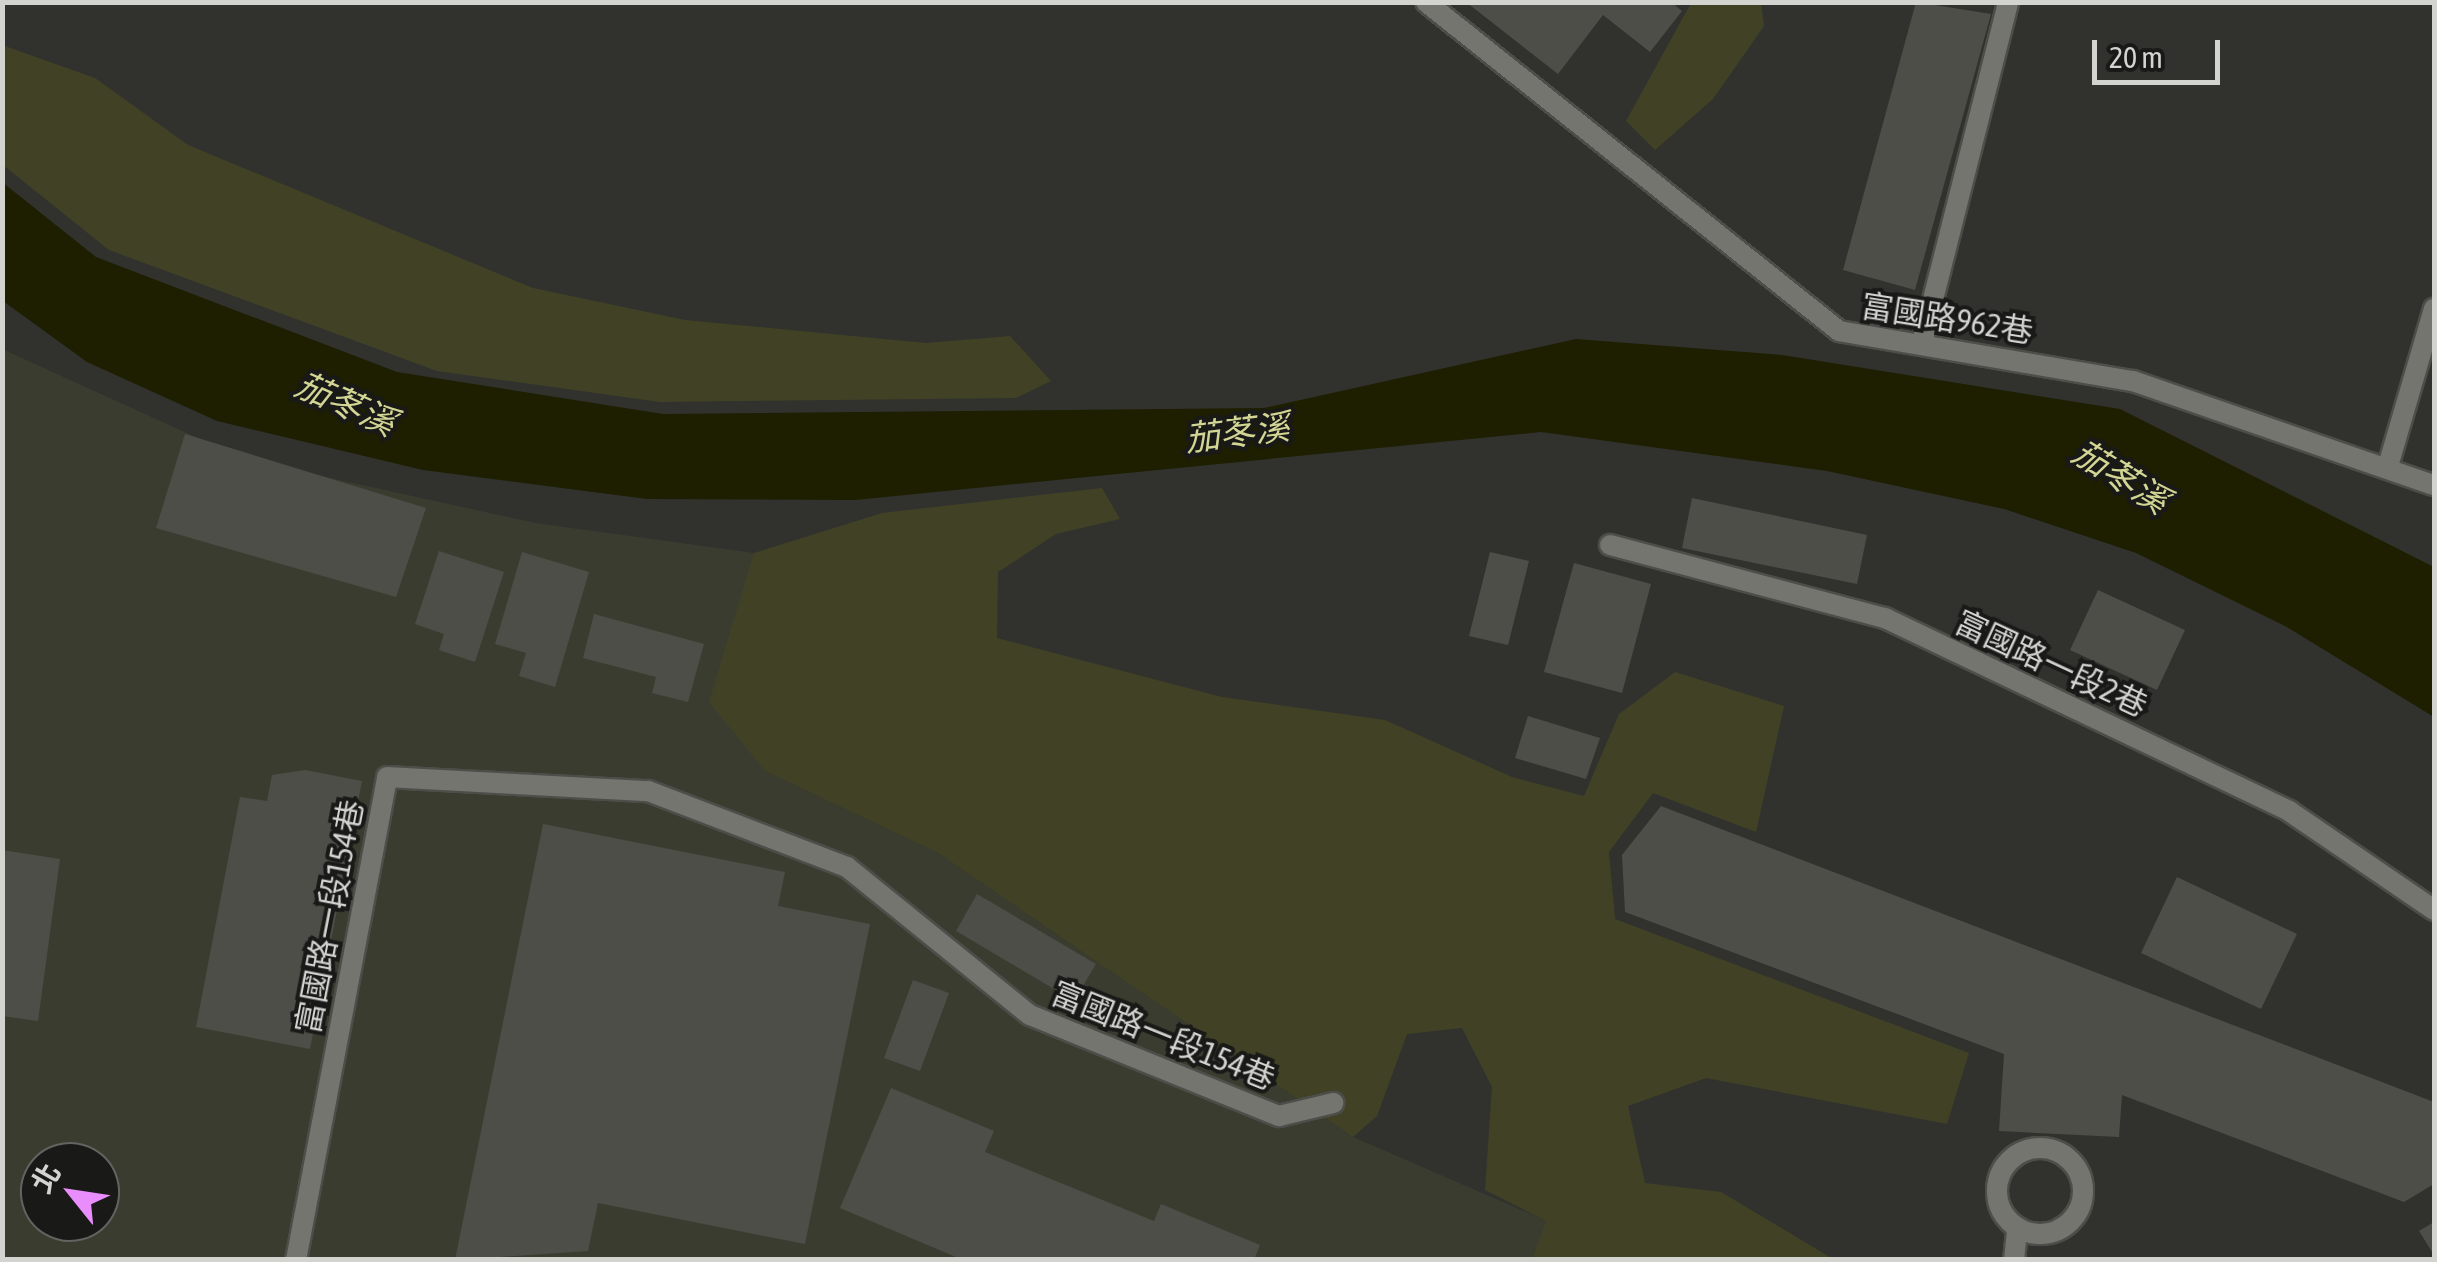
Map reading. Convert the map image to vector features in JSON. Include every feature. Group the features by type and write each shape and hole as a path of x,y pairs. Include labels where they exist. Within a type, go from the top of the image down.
{"lane":[{"name":"富國路962巷","path":"1426,2 1839,332 2133,381 2434,485"},
{"path":"1922,343 2008,2"},
{"path":"2388,466 2434,310"},
{"name":"富國路一段2巷","path":"1610,545 1885,618 2290,810 2434,910"},
{"name":"富國路一段154巷","path":"296,1260 387,777 648,790 848,867 1030,1015 1279,1116 1333,1103"},
{"path":"2014,1260 2017,1230 1997,1202 2002,1169 2029,1149 2062,1153 2082,1180 2078,1214 2050,1234 2017,1230"}],"shaded area":[{"path":"1691,3 1761,3 1764,26 1713,99 1655,150 1626,121"},
{"path":"2,45 95,78 188,145 533,288 685,320 926,343 1010,336 1051,381 1016,398 660,402 437,371 109,250 3,165"},
{"path":"2,349 244,459 535,523 754,553 740,612 765,771 938,853 1353,1137 1547,1221 1532,1259 3,1259"},
{"path":"1102,488 1120,519 1056,534 998,572 997,638 1222,697 1385,720 1512,777 1584,796 1619,714 1675,672 1784,706 1756,832 1653,793 1609,852 1615,919 1969,1053 1947,1124 1706,1078 1628,1106 1645,1183 1721,1192 1833,1259 1532,1259 1546,1221 1485,1190 1492,1087 1462,1028 1407,1034 1377,1116 1353,1137 938,853 765,771 709,702 754,553 882,513"}],"water":[{"name":"茄苳溪","path":"2,182 96,257 397,372 663,414 1264,408 1576,339 1782,355 2120,409 2434,567 2434,717 2285,626 2136,553 2004,509 1827,471 1541,432 855,500 647,499 423,470 217,421 87,362 3,301"}],"building":[{"path":"1466,2 1671,2 1682,11 1650,52 1603,15 1558,74"},
{"path":"1916,2 1991,14 1915,290 1843,270"},
{"path":"185,434 426,508 396,597 156,528"},
{"path":"1692,498 1867,535 1857,584 1682,548"},
{"path":"439,551 504,572 475,662 439,650 444,634 415,624"},
{"path":"522,552 589,572 555,687 519,676 526,653 495,644"},
{"path":"1490,552 1529,561 1508,645 1469,636"},
{"path":"1574,563 1651,584 1622,693 1544,672"},
{"path":"2098,590 2185,630 2157,690 2070,650"},
{"path":"594,614 704,644 688,702 652,693 656,677 583,658"},
{"path":"1528,716 1600,738 1586,779 1515,758"},
{"path":"305,770 362,781 310,1049 196,1027 240,797 267,801 272,775"},
{"path":"1661,806 2434,1102 2434,1184 2404,1202 2122,1095 2119,1137 1999,1131 2004,1054 1625,912 1622,855"},
{"path":"543,824 785,872 778,906 870,924 805,1244 598,1203 588,1251 455,1260"},
{"path":"2,850 60,859 38,1021 2,1016"},
{"path":"2177,877 2297,934 2261,1009 2141,953"},
{"path":"977,894 1096,964 1074,1001 956,931"},
{"path":"913,980 949,993 920,1071 884,1058"},
{"path":"891,1088 994,1131 985,1152 1154,1221 1161,1204 1260,1245 1254,1260 963,1260 840,1208"},
{"path":"2434,1222 2434,1255 2419,1231"}]}
